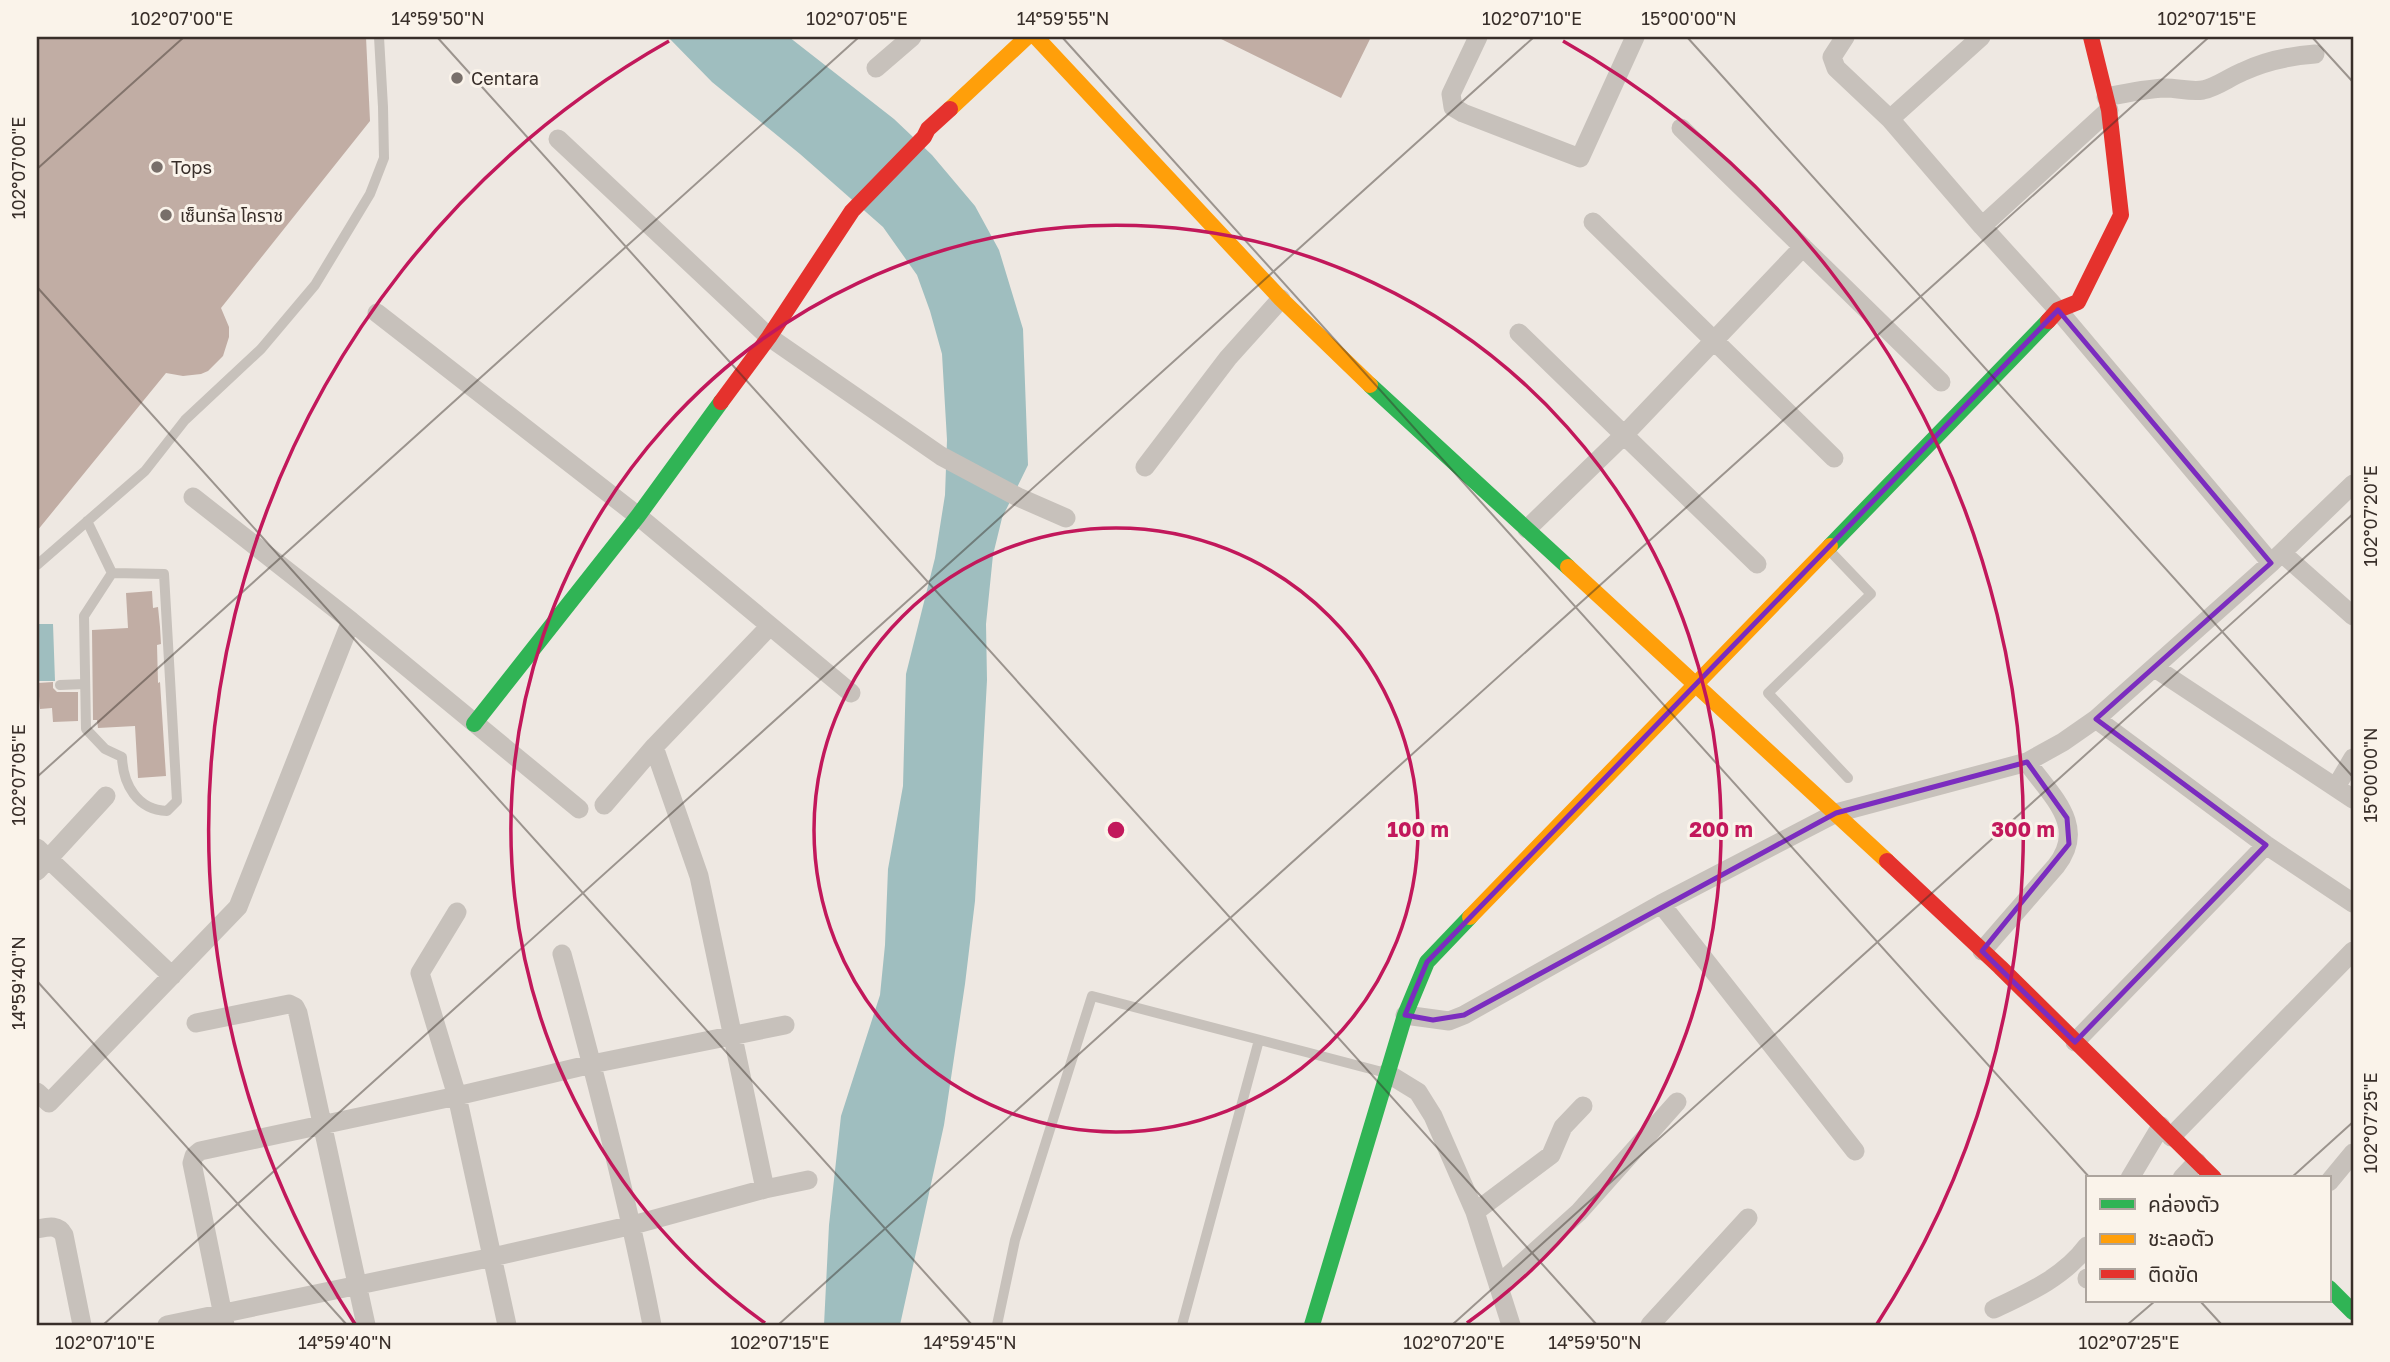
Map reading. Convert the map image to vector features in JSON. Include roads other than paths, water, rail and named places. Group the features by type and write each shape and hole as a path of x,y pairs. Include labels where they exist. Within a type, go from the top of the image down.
{"street":[{"path":"876,68 912,37"},
{"path":"474,724 638,516 769,337 852,211 928,129 1027,37"},
{"path":"1036,37 1281,299 1379,394 1836,813 1982,951 2212,1176"},
{"path":"1478,37 1451,94 1453,107 1580,158 1635,37"},
{"path":"1845,37 1832,57 1833,65 1890,119 2276,558 2353,616"},
{"path":"1890,119 1981,37"},
{"path":"1317,1322 1387,1073 1405,1015 1427,962 2058,310 2078,302 2121,215 2108,103 2091,37"},
{"path":"1982,226 2108,103 2136,91 2168,88 2201,90 2219,85 2239,73 2265,63 2290,56 2315,54"},
{"path":"1681,128 1941,382"},
{"path":"558,139 769,337 941,456 1018,497 1066,518"},
{"path":"1593,222 1834,458"},
{"path":"1527,529 1624,435 1803,247"},
{"path":"1145,467 1228,358 1281,299"},
{"path":"377,313 638,516 851,693"},
{"path":"1519,333 1758,564"},
{"path":"1405,1015 1449,1021 1464,1015 1661,904 1836,813 2027,762 2063,742 2096,719 2155,668 2353,484"},
{"path":"193,497 351,621 579,809"},
{"path":"43,1098 172,976 238,907 351,621"},
{"path":"604,805 654,747 769,627"},
{"path":"2155,668 2353,799"},
{"path":"2096,719 2266,845 2353,904"},
{"path":"654,747 699,876 765,1189"},
{"path":"2336,787 2353,758"},
{"path":"1982,951 2061,860 2069,844 2067,818 2027,762"},
{"path":"106,796 40,859 172,976"},
{"path":"2075,1042 2266,845"},
{"path":"1661,904 1855,1150"},
{"path":"457,912 420,974 457,1096 507,1325"},
{"path":"2132,1176 2166,1131 2353,951"},
{"path":"562,954 633,1225 652,1325"},
{"path":"196,1023 289,1004 295,1007 366,1325"},
{"path":"223,1319 191,1163 200,1151 323,1126 592,1064 785,1025"},
{"path":"1387,1073 1418,1092 1433,1116 1475,1212 1511,1325"},
{"path":"1498,1285 1579,1212 1677,1102"},
{"path":"1475,1212 1551,1155 1563,1126 1583,1106"},
{"path":"2330,1181 2353,1153"},
{"path":"2184,1176 2197,1163"},
{"path":"167,1325 223,1319 358,1285 633,1225 808,1180"},
{"path":"1650,1325 1748,1218"},
{"path":"37,1229 52,1226 59,1228 64,1235 82,1325"},
{"path":"1994,1309 2033,1291 2062,1272 2086,1248"},
{"path":"2330,1289 2353,1312"}],"lane":[{"path":"37,565 145,471 185,420 261,349 316,285 370,194 384,158 379,37"},
{"path":"87,521 112,573"},
{"path":"1827,549 1871,594 1769,693 1848,778"},
{"path":"112,573 164,574 177,801 167,811 153,811 137,798 123,778 122,757 105,749 86,729 84,616 112,573"},
{"path":"60,685 85,684"},
{"path":"997,1325 1015,1240 1092,996 1387,1073"},
{"path":"1182,1325 1259,1040"}],"water":[{"path":"668,37 789,37 894,119 932,155 975,206 999,250 1023,329 1028,465 1002,518 993,555 986,624 987,680 975,901 965,984 944,1125 900,1325 824,1325 829,1225 841,1116 880,995 888,869 903,786 906,674 935,558 945,495 947,440 942,354 917,275 883,227 712,82"},
{"path":"37,624 53,624 55,681 37,681"}],"place":[{"name":"Centara","path":"457,78"},
{"name":"Tops","path":"157,167"},
{"name":"เซ็นทรัล โคราช","path":"166,215"}]}
